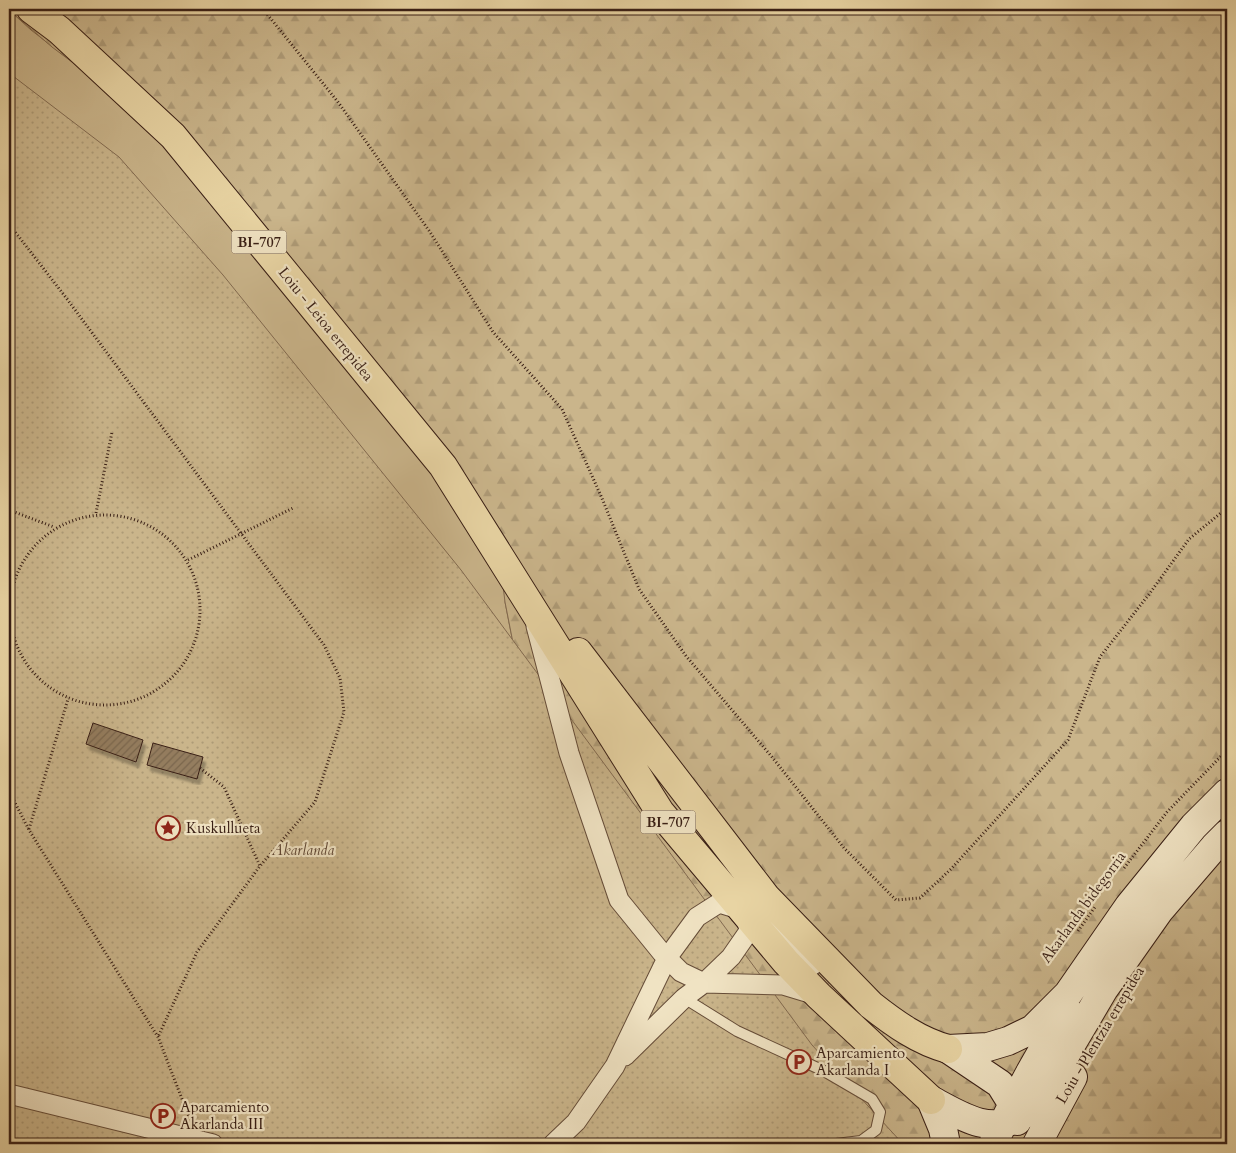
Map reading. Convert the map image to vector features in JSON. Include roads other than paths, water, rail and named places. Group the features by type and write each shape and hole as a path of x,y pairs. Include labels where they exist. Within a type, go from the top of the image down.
{"main road":[{"name":"Loiu - Leioa errepidea","path":"32,9 59,30 173,136 443,466 463,498"},
{"name":"BI-707","path":"463,498 660,812 786,962 931,1100"},
{"name":"BI-707","path":"463,498 626,716 766,897 871,1006 920,1038 948,1049"},
{"path":"948,1049 988,1047 1008,1041 1033,1029 1068,994 1129,906 1194,826 1227,793"},
{"path":"931,1100 976,1122 1008,1127 1035,1106 1104,990 1158,911 1227,834"},
{"name":"Loiu - Plentzia errepidea","path":"1037,1144 1083,1059 1123,991 1175,920 1227,860"},
{"path":"1008,1127 1047,1043 1081,987 1110,932"},
{"path":"948,1049 1000,1084 1008,1127"},
{"path":"931,1100 943,1129 946,1144"},
{"path":"1054,1144 1059,1132 1060,1101"}],"street":[{"path":"532,608 569,753 618,900 662,953 681,972 704,983 782,985 820,996"},
{"path":"554,1144 576,1122 616,1066 684,998 704,983 731,957 749,932 744,912 743,886 639,752 626,716"},
{"path":"616,1066 667,958 697,917 719,904 744,912 759,911 828,979 871,1006"},
{"path":"9,1094 206,1142"}],"lane":[{"path":"684,998 737,1031 824,1071 872,1099 880,1112 876,1130 861,1140 836,1144"}],"place":[{"name":"Kuskullueta","path":"168,828"},
{"name":"Aparcamiento Akarlanda I","path":"799,1062"},
{"name":"Aparcamiento Akarlanda III","path":"163,1116"}],"park label":[{"name":"Akarlanda","path":"303,850"}]}
